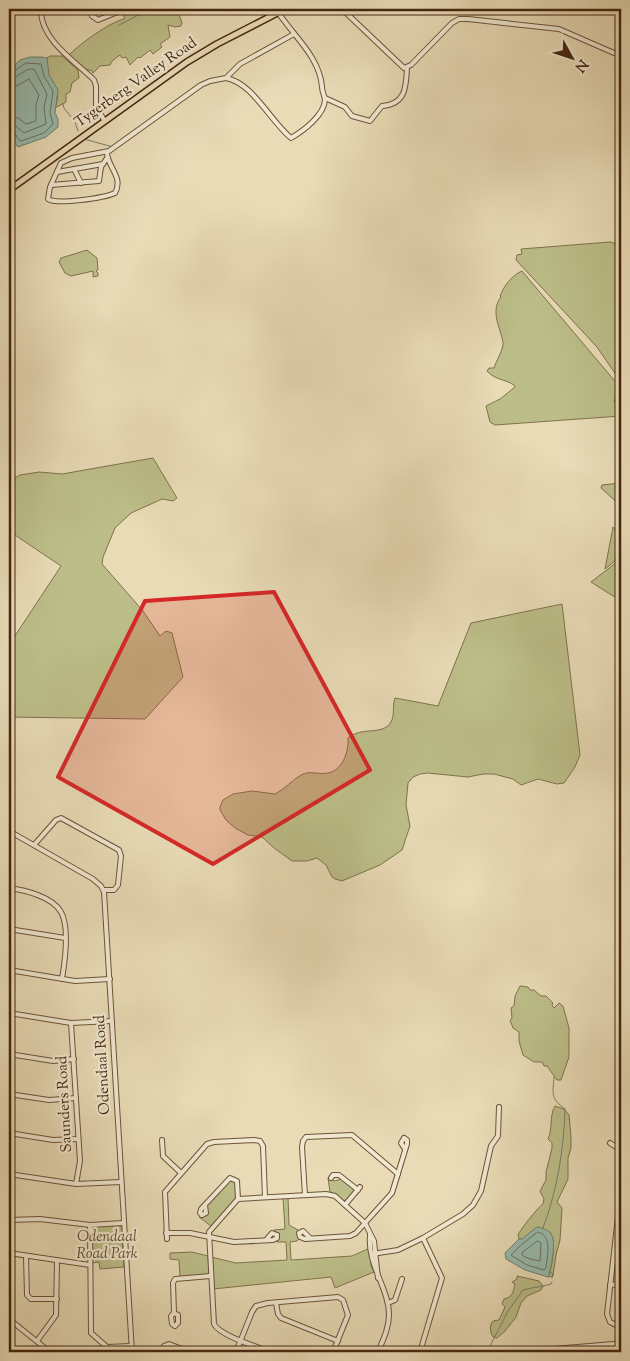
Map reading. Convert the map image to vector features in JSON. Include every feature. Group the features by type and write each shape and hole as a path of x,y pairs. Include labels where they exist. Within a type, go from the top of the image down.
{"main road":[{"name":"Tygerberg Valley Road","path":"9,190 56,154 187,62 277,11 285,9"}],"street":[{"path":"41,9 41,17 47,32 65,55 95,82 96,106 104,120"},
{"path":"90,9 92,16 98,20 124,9"},
{"path":"342,9 401,66 407,68"},
{"path":"226,78 236,81 247,90 291,138 321,112 325,98 321,79 312,58 277,11"},
{"path":"325,98 345,107 352,116 370,121 381,107 392,105 400,98 405,87 407,68 452,22 459,19 559,29 621,56"},
{"path":"107,152 107,158 115,171 117,179 117,190 113,194 82,201 51,201 48,198 51,185 61,163 81,156 107,152 201,85 226,78 240,64 294,34"},
{"path":"234,72 236,81"},
{"path":"56,154 61,163"},
{"path":"51,185 99,181 102,164 107,158"},
{"path":"57,172 102,164 110,165"},
{"path":"74,169 81,184"},
{"path":"9,831 93,879 104,890 114,890 118,885 121,856 119,850 61,818 56,820 34,845"},
{"path":"9,844 14,834"},
{"path":"9,888 33,893 58,908 64,918 66,951 62,979"},
{"name":"Odendaal Road","path":"104,890 132,1352"},
{"path":"9,929 65,938"},
{"path":"9,970 79,981 110,979"},
{"path":"9,1013 72,1023 112,1021"},
{"name":"Saunders Road","path":"72,1023 80,1162 76,1184"},
{"path":"9,1054 53,1061 74,1059"},
{"path":"9,1094 49,1100 76,1098"},
{"path":"374,1254 398,1250 423,1238 463,1214 473,1205 481,1191 492,1146 498,1136 499,1107"},
{"path":"9,1133 53,1140 78,1138"},
{"path":"305,1195 302,1147 306,1137 352,1135 398,1174"},
{"path":"162,1140 163,1156 181,1173"},
{"path":"166,1239 164,1194 210,1143 258,1140 262,1142 265,1197"},
{"path":"610,1143 621,1150"},
{"path":"310,1238 354,1235 391,1194 405,1149"},
{"path":"9,1174 76,1184 122,1182"},
{"path":"342,1176 359,1189 345,1205"},
{"path":"205,1205 230,1178 237,1181 238,1199"},
{"path":"271,1352 223,1333 216,1328 213,1320 209,1237 213,1226 238,1199 330,1194 336,1196 365,1224 374,1241 378,1278 388,1303 389,1321 379,1352"},
{"path":"621,1206 610,1285 608,1318 614,1324 621,1325"},
{"path":"9,1220 40,1219 90,1225 123,1223"},
{"path":"90,1225 91,1333 107,1350 131,1346"},
{"path":"166,1233 185,1232 234,1242 266,1240"},
{"path":"420,1352 442,1278 423,1238"},
{"path":"615,1245 621,1245"},
{"path":"9,1253 90,1265"},
{"path":"26,1256 27,1295 31,1298 57,1299"},
{"path":"36,1341 56,1317 57,1261"},
{"path":"174,1313 174,1279 211,1276"},
{"path":"388,1303 396,1299 402,1280"},
{"path":"610,1285 621,1284"},
{"path":"236,1352 254,1307 261,1304 340,1297 345,1303 348,1315 334,1352"},
{"path":"276,1303 278,1314 281,1318 338,1341"},
{"path":"9,1319 50,1352"},
{"path":"162,1352 167,1344 190,1352"},
{"path":"546,1352 553,1349 576,1350 614,1344"},
{"path":"603,1345 604,1352"}],"highlighted area":[{"path":"274,592 370,770 213,864 58,777 145,601"}],"green space":[{"path":"128,9 177,9 182,23 181,26 175,27 168,25 170,37 160,44 162,47 153,54 150,50 140,58 138,57 130,65 126,57 122,58 120,55 110,65 100,66 93,73 91,70 82,68 70,57 70,54 75,49 96,34 111,24 124,19 124,12"},
{"path":"50,56 62,56 78,70 79,78 72,83 70,92 66,94 66,102 55,108 58,93 48,74 47,58"},
{"path":"614,243 621,252 621,382 597,347 516,260 517,255 522,254 521,249"},
{"path":"87,250 97,258 98,270 96,271 98,276 93,277 93,271 71,276 65,273 59,262 61,258"},
{"path":"522,271 619,386 614,402 621,405 621,416 495,425 490,422 486,406 500,399 515,387 487,371 489,368 494,368 503,345 496,308 506,285 511,278"},
{"path":"153,458 177,498 173,501 162,499 131,513 115,528 102,564 143,611 160,636 166,631 172,633 183,677 145,719 9,717 9,645 61,566 9,531 9,474 13,479 20,475 39,472 62,474"},
{"path":"621,483 621,506 601,488 602,485"},
{"path":"613,527 621,540 621,556 605,569"},
{"path":"621,559 621,601 591,582"},
{"path":"562,604 580,755 575,767 564,783 557,784 538,779 521,785 513,779 494,774 468,777 427,773 413,777 408,783 406,805 410,826 402,850 380,865 342,881 332,877 326,865 317,858 307,861 292,861 262,837 248,835 235,828 226,820 220,807 223,800 233,794 252,791 275,794 304,774 328,773 338,768 346,754 348,738 359,732 383,729 391,722 395,698 438,706 471,623"},
{"path":"520,986 528,987 541,996 546,996 553,1003 554,1008 559,1003 563,1006 569,1028 569,1057 561,1080 557,1080 542,1062 534,1062 523,1055 519,1041 519,1032 513,1028 510,1020 512,1018 511,1008 514,1006 515,996"},
{"path":"555,1106 564,1109 569,1115 571,1148 568,1158 568,1179 557,1202 562,1208 560,1240 553,1276 548,1277 553,1254 550,1232 522,1239 519,1239 518,1235 543,1204 544,1199 540,1191 546,1180 552,1148 552,1143 548,1139"},
{"path":"328,1178 334,1181 342,1179 354,1189 354,1193 347,1200 343,1201 330,1192"},
{"path":"228,1180 235,1180 237,1198 211,1226 199,1217 207,1212 207,1205"},
{"path":"288,1197 289,1225 298,1230 297,1235 299,1239 290,1242 291,1260 352,1256 370,1248 371,1266 374,1272 335,1288 331,1277 213,1289 211,1257 236,1263 287,1260 286,1242 277,1242 277,1233 274,1230 285,1229 283,1198"},
{"name":"Odendaal Road Park","path":"119,1225 122,1228 124,1267 100,1269 99,1262 92,1263 92,1227"},
{"path":"192,1252 208,1256 209,1272 206,1275 180,1277 179,1260 170,1259 170,1253"},
{"path":"517,1276 539,1281 543,1286 541,1290 527,1296 521,1303 516,1317 505,1331 497,1338 493,1337 491,1325 493,1321 499,1320 505,1307 502,1304 504,1299 512,1294 515,1284 512,1282 517,1279"}],"water":[{"path":"30,57 47,58 49,75 58,90 55,113 58,119 58,127 46,137 18,147 10,132 9,70 20,60"},
{"path":"537,1227 547,1230 553,1239 548,1277 525,1270 506,1259 505,1253 519,1239 522,1239"}],"waterway":[{"path":"119,25 150,9"},
{"path":"63,104 75,122 78,131"},
{"path":"84,139 113,147"},
{"path":"543,1228 556,1185 564,1124 565,1109 555,1099 554,1077"},
{"path":"550,1272 553,1274 552,1278"},
{"path":"487,1352 508,1311 523,1290 548,1285 552,1282"}]}
